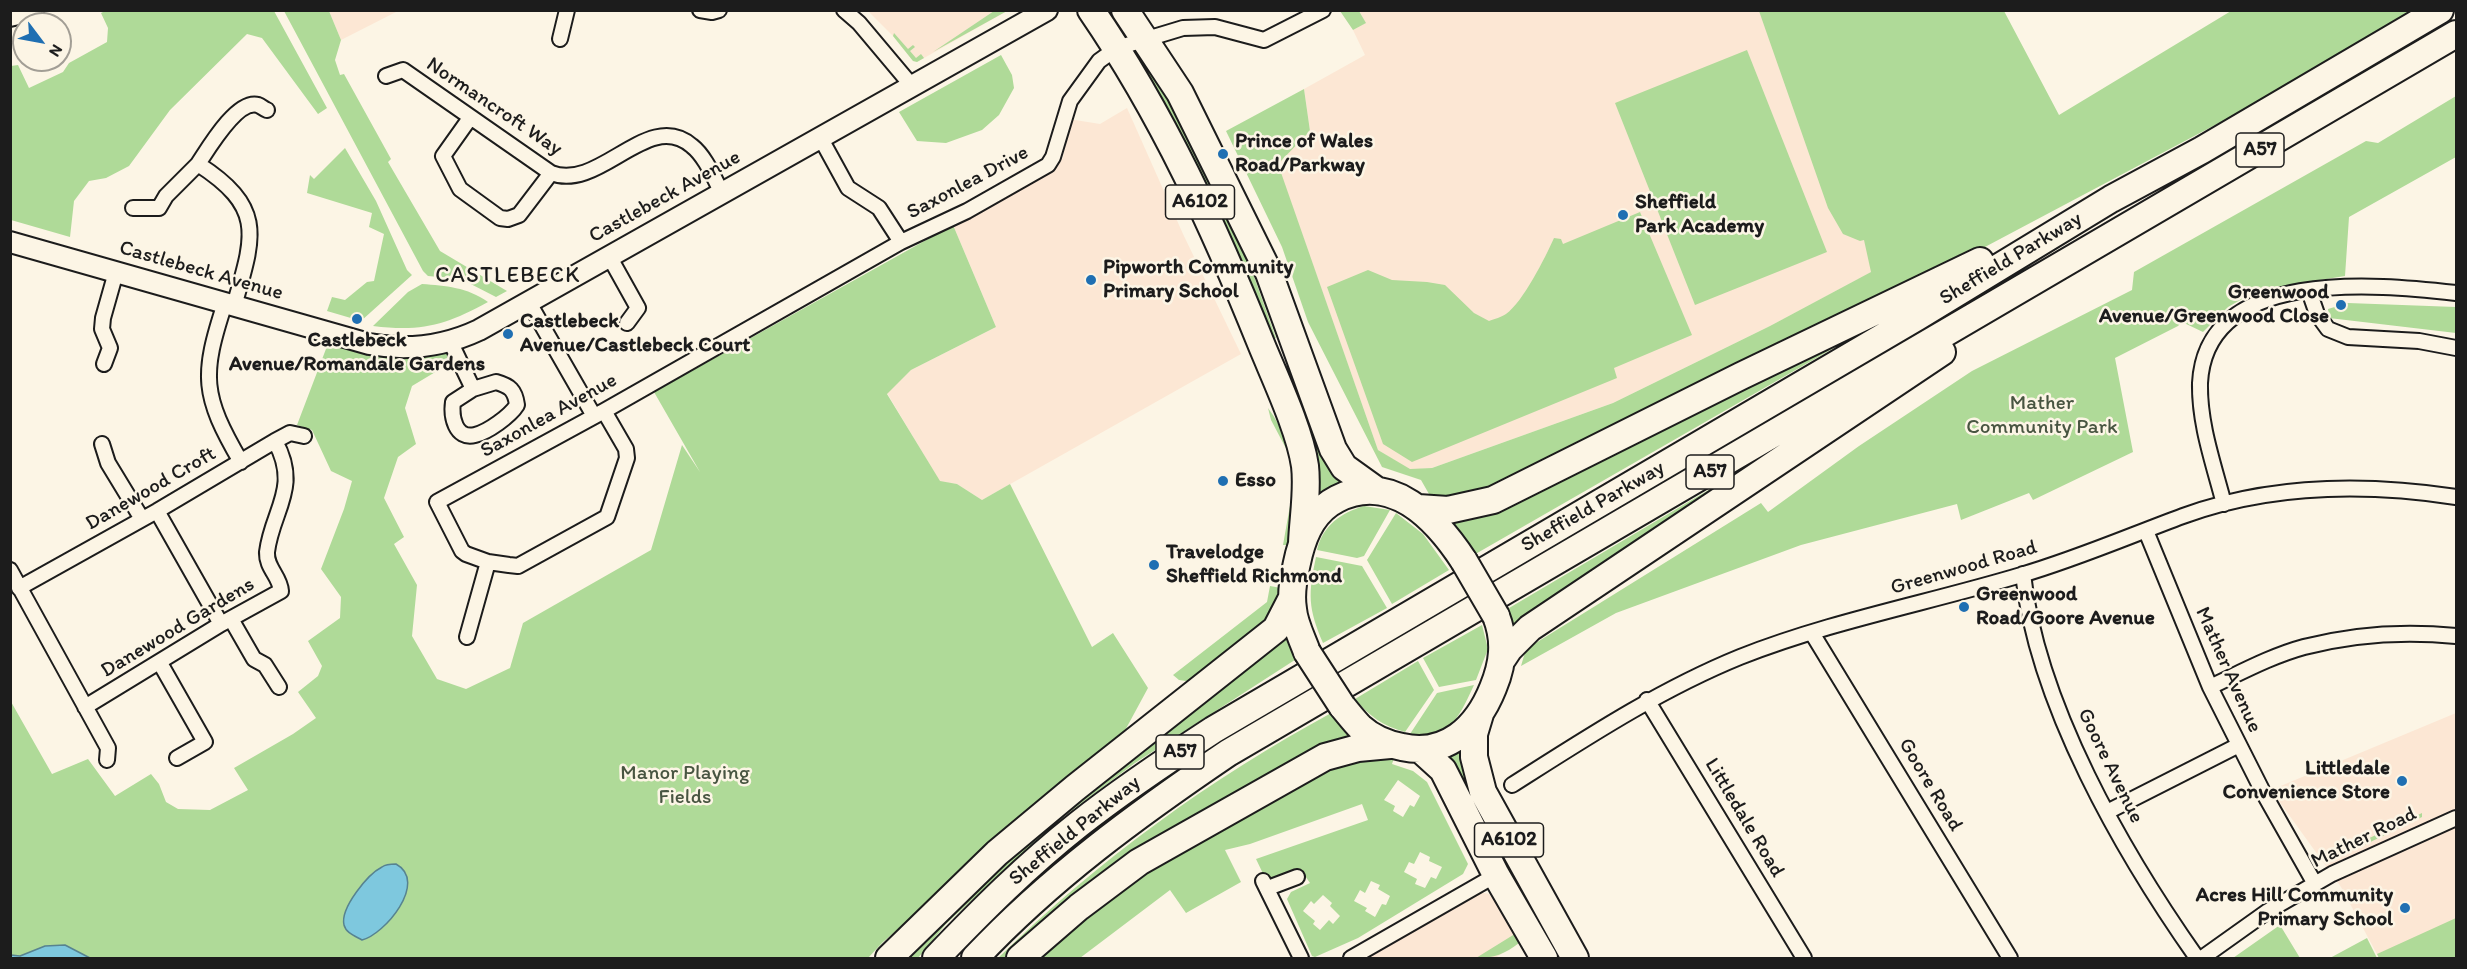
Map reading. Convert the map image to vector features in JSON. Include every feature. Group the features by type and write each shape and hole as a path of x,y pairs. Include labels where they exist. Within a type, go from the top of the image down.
{"highway":[{"name":"A6102","path":"1091,10 1117,48 1151,106 1195,190 1274,372 1301,446 1305,466 1302,543"},
{"name":"A6102","path":"1125,10 1180,93 1269,273 1333,449 1344,467 1376,490 1393,495 1418,508 1444,533 1464,561 1496,616 1502,635 1503,658 1490,695 1480,714 1467,731 1446,745 1421,750 1390,745 1360,728 1342,706 1308,652 1293,610 1295,570 1302,543 1313,520 1331,502 1349,493 1376,490"},
{"name":"Sheffield Parkway","path":"936,958 1017,877 1077,826 1134,783 1213,730 1907,323 2111,199 2202,150 2440,10"},
{"name":"Sheffield Parkway","path":"977,957 1034,900 1075,864 1159,800 1228,753 2457,34"},
{"path":"1418,508 1448,510 1493,500 1741,376 2111,199"},
{"path":"1503,658 1530,628 1913,373 2063,264"},
{"path":"889,958 997,853 1075,788 1276,629 1292,598"},
{"name":"A6102","path":"1480,714 1474,734 1474,757 1483,792 1575,958"},
{"path":"1020,958 1079,907 1139,862 1325,758 1364,746 1390,745"},
{"name":"A6102","path":"1421,750 1443,770 1496,875 1544,958"},
{"name":"A57","path":"928,958 972,920"}],"street":[{"path":"560,39 567,10"},
{"path":"700,10 712,12 719,10"},
{"path":"844,10 859,23 912,86"},
{"name":"Castlebeck Avenue","path":"10,242 385,347 416,348 450,341 479,330 1047,10"},
{"path":"1117,48 1183,28 1215,27 1264,40 1323,10"},
{"name":"Saxonlea Drive","path":"820,137 848,188 879,208 901,242 967,211 1048,165 1053,156 1070,101 1099,61 1117,48"},
{"name":"Normancroft Way","path":"386,76 403,70 551,173 561,177 585,174 649,139 665,137 680,139 693,146 722,193"},
{"path":"133,208 159,208 166,196 198,164 229,121 246,106 258,105 267,110"},
{"path":"470,118 443,156 459,189 500,218 508,219 519,215 551,173"},
{"path":"198,164 221,179 237,195 249,221 248,262 210,355 208,382 213,410 241,462"},
{"name":"Saxonlea Avenue","path":"488,562 462,551 436,502 599,414 901,242"},
{"path":"609,256 638,308 627,323"},
{"path":"104,364 110,348 102,329 103,318 116,272"},
{"path":"2224,504 2200,402 2200,381 2204,359 2214,334 2242,309 2283,293 2387,287 2457,293"},
{"path":"2309,291 2317,314 2328,329 2348,337 2419,341 2457,348"},
{"path":"467,637 488,562 518,566 607,517 627,458 626,449 599,414 528,301"},
{"path":"450,341 473,389"},
{"path":"496,381 508,385 516,394 517,405 504,419 474,436 464,434 456,428 451,412 453,402 473,389 496,381"},
{"name":"Danewood Croft","path":"19,588 290,433 304,436"},
{"name":"Danewood Gardens","path":"85,707 226,621 280,591 280,584 268,562 267,552 284,501 284,461 275,441"},
{"path":"102,444 108,463 142,519"},
{"name":"Greenwood Road","path":"1512,784 1647,700 1741,657 1812,633 2024,574 2184,516 2224,504 2290,490 2404,489 2457,497"},
{"path":"157,511 226,621 254,659 265,664 279,687"},
{"name":"Mather Avenue","path":"2146,531 2210,687 2315,884"},
{"path":"10,570 108,748 107,760"},
{"name":"Goore Avenue","path":"2024,574 2034,631 2055,698 2073,743 2107,812 2165,913 2197,958"},
{"name":"Goore Road","path":"1812,633 2010,958"},
{"path":"2210,687 2254,666 2303,648 2363,635 2457,636"},
{"path":"159,663 205,742 177,758"},
{"name":"Littledale Road","path":"1647,700 1804,958"},
{"path":"2107,812 2239,745"},
{"name":"Mather Road","path":"2202,958 2268,911 2315,884 2409,838 2457,818"},
{"path":"1351,958 1496,875"},
{"path":"1297,877 1266,884 1301,958"}],"shaded area":[{"name":"Sheffield Park Academy","path":"1359,10 2004,11 1883,266 1770,326 1613,403 1432,468 1410,470 1378,450 1277,163 1310,131 1304,89 1365,55 1353,30 1365,23"},
{"path":"329,11 398,11 341,40"},
{"path":"868,11 1007,11 917,62 913,61 893,36"},
{"name":"Pipworth Community Primary School","path":"1127,108 1183,234 1241,354 982,500 957,484 940,482 887,393 911,370 996,327 953,225 1051,169 1063,158 1069,119 1100,124"},
{"path":"2456,713 2456,958 2379,958 2341,887 2271,790"},
{"path":"1479,892 1489,894 1518,932 1519,943 1495,958 1361,958"}],"green space":[{"path":"105,11 274,11 327,108 318,114 262,38 247,34 170,110 129,166 106,178 89,181 74,201 70,237 11,220 11,66 12,72 21,72 29,88 63,72 72,72 72,61 107,42 108,28 101,13"},
{"path":"284,11 329,11 341,40 335,60 340,75 344,74 391,159 388,162 440,251 507,291 496,297 461,279 428,276 423,271"},
{"path":"994,11 1007,11 933,52"},
{"path":"1340,11 1359,11 1366,23 1353,30"},
{"path":"1759,11 2004,11 2059,115 2231,11 2413,11 2249,107 1917,283 1487,496 1436,499 1429,494 1421,480 1382,467 1308,322 1282,247 1226,131 1304,89 1310,131 1278,164 1378,450 1410,469 1432,468 1613,403 1770,326 1871,272 1864,240 1860,241 1843,234 1828,208"},
{"path":"894,33 908,49 913,45 915,47 910,51 916,58 921,54 924,58 917,62 913,61 893,36"},
{"path":"1144,50 1242,243 1276,338 1271,340 1132,59"},
{"path":"1747,50 1827,252 1695,305 1615,103"},
{"path":"1001,55 1012,75 1014,88 999,115 982,130 946,143 917,141 899,112"},
{"name":"Mather Community Park","path":"2456,96 2456,157 2349,217 2345,276 2258,290 2228,307 2203,332 2182,322 2115,358 2133,452 2033,500 2029,493 1961,520 1957,504 1801,545 1616,613 1521,666 1526,649 1761,503 1768,512 1859,446 1972,371 2132,290 2134,272 2366,141 2378,143"},
{"path":"345,148 376,201 407,270 412,275 361,321 327,311 332,297 345,300 367,282 374,281 384,234 369,227 372,213 307,193 310,175 314,179"},
{"path":"1640,212 1692,335 1614,368 1617,378 1412,462 1383,444 1327,287 1368,270 1392,280 1445,285 1474,313 1489,321 1506,314 1513,308 1539,268 1554,238 1561,239 1563,244"},
{"name":"Manor Playing Fields","path":"953,225 996,327 911,370 887,394 940,481 957,484 982,500 1010,484 1092,647 1113,633 1148,688 1122,736 883,942 868,958 90,958 45,946 20,956 11,955 10,700 52,774 88,759 115,796 151,774 159,784 166,802 178,809 210,810 248,790 234,768 316,718 298,692 318,676 322,666 308,641 340,618 341,597 321,569 352,481 331,471 312,430 297,425 329,341 451,347 457,359 412,386 405,408 416,444 398,457 384,498 404,537 394,544 417,585 412,636 437,679 466,689 510,668 523,623 651,550 682,445 700,472 654,392"},
{"path":"422,284 464,290 488,302 433,325 406,328 373,326 408,292"},
{"path":"2348,303 2456,307 2456,333 2329,318 2328,309"},
{"path":"1856,332 1860,333 1472,556 1440,520 1516,501 1587,468"},
{"path":"1289,366 1327,467 1344,489 1317,505 1281,369"},
{"path":"1268,408 1278,424 1290,455 1271,420"},
{"path":"1815,427 1508,636 1504,611"},
{"path":"1291,462 1293,510 1288,545 1283,545 1291,500"},
{"path":"1364,506 1390,510 1364,556 1357,558 1317,550 1328,527 1334,521"},
{"path":"1396,513 1423,534 1449,570 1392,604 1367,560"},
{"path":"1316,557 1362,566 1387,608 1323,643 1314,620 1311,601"},
{"path":"1270,586 1281,588 1277,612 1193,682 1179,680 1173,675 1267,602"},
{"path":"1292,625 1301,656 1135,763 1055,823 946,924 918,958 902,958 993,870"},
{"path":"1482,625 1488,649 1476,680 1439,687 1423,658"},
{"path":"1418,661 1434,690 1405,732 1377,720 1355,699"},
{"path":"1474,685 1464,706 1452,723 1435,734 1410,734 1437,693"},
{"path":"1333,712 1362,736 1336,740 1246,791 1011,958 998,958 1076,887 1157,823 1242,765"},
{"path":"1462,744 1474,802 1473,804 1445,753"},
{"path":"1367,751 1394,758 1392,764 1413,771 1427,782 1468,864 1463,874 1358,938 1315,957 1312,956 1287,899 1291,892 1310,883 1301,870 1268,884 1256,859 1368,820 1362,804 1250,844 1225,850 1241,882 1186,913 1170,890 1080,958 1034,958 1158,859 1249,805","holes":["1398,780 1420,796 1414,807 1410,805 1403,817 1393,811 1395,806 1384,800","1420,852 1430,857 1429,861 1442,867 1436,879 1431,877 1425,888 1415,884 1417,879 1404,872 1409,862 1414,864","1371,881 1380,885 1378,889 1390,896 1386,905 1382,904 1375,917 1365,911 1367,908 1354,901 1360,890 1365,893","1323,895 1332,903 1330,906 1340,916 1333,924 1329,920 1320,930 1313,924 1315,921 1303,911 1311,901 1314,904"]},
{"path":"2422,813 2422,817 2360,847 2359,843"},
{"path":"1498,841 1564,958 1554,958 1493,844"},
{"path":"2456,918 2456,958 2379,958 2377,954"},
{"path":"2280,925 2300,958 2233,958"},
{"path":"1518,932 1519,943 1509,950 1499,955 1476,958"},
{"path":"2367,938 2377,958 2330,958"}],"water":[{"path":"389,864 396,864 405,872 408,883 406,895 391,919 381,929 362,940 345,928 346,910 356,892 376,871"},
{"path":"65,945 90,958 11,958 11,955 20,956 45,946"}],"place":[{"name":"Prince of Wales Road/Parkway","path":"1223,154"},
{"name":"Sheffield Park Academy","path":"1623,215"},
{"name":"Pipworth Community Primary School","path":"1091,280"},
{"name":"Greenwood Avenue/Greenwood Close","path":"2341,305"},
{"name":"Castlebeck Avenue/Romandale Gardens","path":"357,319"},
{"name":"Castlebeck Avenue/Castlebeck Court","path":"508,334"},
{"name":"Esso","path":"1223,481"},
{"name":"Travelodge Sheffield Richmond","path":"1154,565"},
{"name":"Greenwood Road/Goore Avenue","path":"1964,607"},
{"name":"Littledale Convenience Store","path":"2402,781"},
{"name":"Acres Hill Community Primary School","path":"2405,908"}],"district":[{"name":"CASTLEBECK","path":"508,276"}]}
